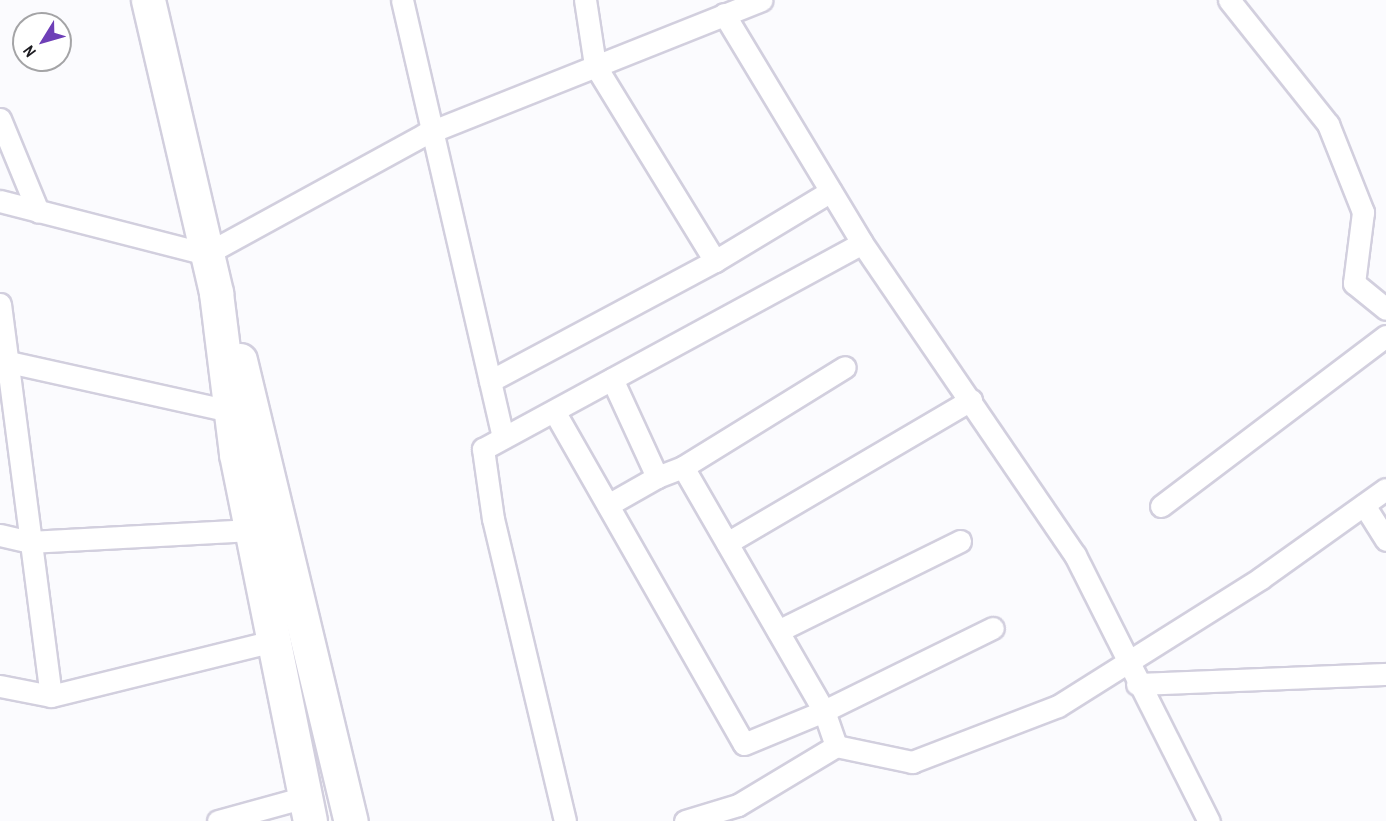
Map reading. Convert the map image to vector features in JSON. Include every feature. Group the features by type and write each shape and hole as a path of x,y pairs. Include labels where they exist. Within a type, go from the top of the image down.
{"main road":[{"path":"148,0 244,414 351,821"},
{"path":"244,414 251,530 308,809"}],"street":[{"path":"402,0 435,130 503,438"},
{"path":"585,0 595,65 715,261"},
{"path":"0,201 206,254 435,130 761,0"},
{"path":"1229,0 1328,124 1363,212 1354,283 1386,309"},
{"path":"724,14 862,243 1075,555 1126,663 1209,821"},
{"path":"0,119 38,211"},
{"path":"490,381 715,261 831,191"},
{"path":"565,821 494,519 483,448 862,243"},
{"path":"0,304 5,361 51,696"},
{"path":"1161,506 1386,336"},
{"path":"5,361 244,414"},
{"path":"608,505 657,477 683,467 845,368"},
{"path":"612,379 657,477"},
{"path":"727,543 971,400"},
{"path":"554,411 744,744 824,711 993,628"},
{"path":"683,467 824,711 836,746"},
{"path":"685,821 738,805 836,746 912,762 1058,706 1262,579 1386,489"},
{"path":"1364,505 1386,540"},
{"path":"0,534 30,542 251,530"},
{"path":"777,631 960,540"},
{"path":"0,686 51,696 273,640"},
{"path":"1137,684 1386,674"},
{"path":"218,821 308,809"}]}
